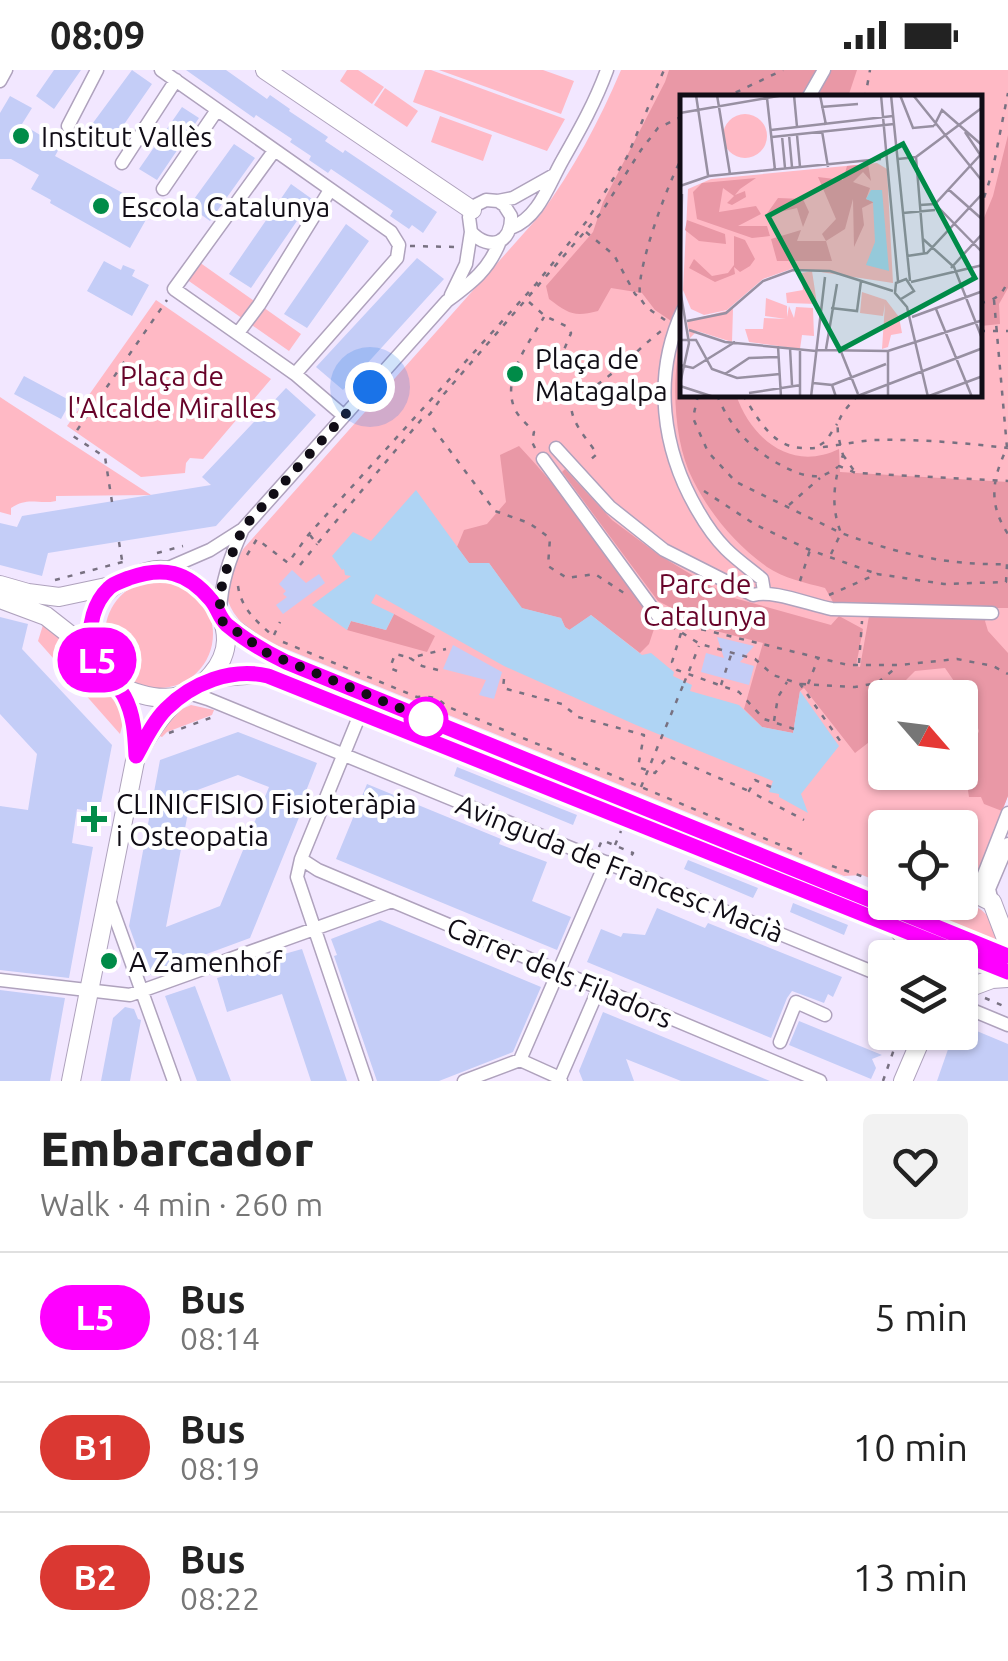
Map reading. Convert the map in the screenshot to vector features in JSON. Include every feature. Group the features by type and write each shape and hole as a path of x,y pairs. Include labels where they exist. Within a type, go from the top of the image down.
{"main road":[{"path":"265,70 472,210"},
{"path":"0,585 59,597 111,586 145,573 161,561 202,589 212,601 221,618 224,653 209,678 165,710 136,756"},
{"path":"92,652 93,615 111,586"},
{"path":"0,598 46,616 92,652 128,706 134,726 136,756 71,1081"},
{"name":"Avinguda de Francesc Macià","path":"221,618 267,653 364,704"},
{"name":"Avinguda de Francesc Macià","path":"209,678 259,674 364,704 868,908"},
{"path":"115,684 142,694 184,695"},
{"path":"978,895 992,902 1008,942"},
{"name":"Avinguda de Francesc Macià","path":"898,920 920,935"},
{"name":"Avinguda de Francesc Macià","path":"898,920 920,935 1004,969"},
{"name":"Avinguda de Francesc Macià","path":"978,982 1004,969"},
{"path":"904,1081 917,1050"}],"street":[{"path":"68,126 97,70"},
{"path":"161,70 390,232 398,252 295,374"},
{"path":"161,561 210,550 243,528 448,301 474,281 494,258 500,241 511,228 523,223 550,188 608,70"},
{"path":"810,95 824,70"},
{"path":"122,163 176,80"},
{"path":"163,189 217,110"},
{"path":"274,151 174,289 295,374 344,416"},
{"path":"448,301 466,264 472,210 481,202 513,198 554,175"},
{"path":"238,333 330,190"},
{"path":"498,201 512,216 511,228"},
{"path":"471,232 481,241 500,241"},
{"path":"680,319 669,350 664,415 670,446 684,486 709,529 760,588"},
{"path":"556,448 610,507 664,550 760,588 832,609 992,613"},
{"path":"542,459 661,620"},
{"path":"221,618 220,593 243,528"},
{"name":"Avinguda de Francesc Macià","path":"184,695 222,705 344,754 868,970"},
{"path":"364,704 297,877 366,1081"},
{"path":"978,888 1008,813"},
{"path":"992,902 989,888 1008,844"},
{"name":"Carrer dels Filadors","path":"301,859 318,870 820,1081"},
{"path":"464,1081 520,1060 606,862"},
{"path":"107,893 174,1081"},
{"path":"0,980 130,995 392,901"},
{"path":"520,1060 560,1080 600,988"},
{"path":"780,1042 796,1002 825,1015"},
{"path":"978,1012 1008,1025"}],"path":[{"path":"232,554 242,562 257,540 288,564 309,534 536,284 586,222 626,157 664,70"},
{"path":"730,95 783,70"},
{"path":"866,95 870,70"},
{"path":"983,201 1008,92"},
{"path":"300,565 601,214 658,128 680,117"},
{"path":"529,302 545,316 562,322 571,333 557,368 556,382 569,398 599,382 670,324 645,306 639,293 653,232 680,160"},
{"path":"586,232 614,255 641,298"},
{"path":"398,252 470,247"},
{"path":"983,303 1003,292 1008,280"},
{"path":"112,502 105,457 73,436 174,289"},
{"path":"994,300 1008,448 997,469 993,497 1008,534"},
{"path":"542,459 532,442 534,432 514,408 511,383 545,316"},
{"path":"983,331 1008,331"},
{"path":"572,398 572,416 598,454"},
{"path":"684,486 690,482 756,525 877,574 944,584 1006,582 1008,564 943,561 902,554 842,533 736,482 708,452 693,418 697,398"},
{"path":"719,398 749,446 771,462 802,475 822,477"},
{"path":"746,398 772,435 789,446 810,449 879,440 1008,448"},
{"path":"810,449 826,442 855,398"},
{"path":"837,423 838,443 856,473"},
{"path":"433,428 495,511 530,523 550,538 548,566 567,578 595,574 635,604"},
{"path":"830,556 842,533 834,506 834,487 844,455"},
{"path":"787,508 839,466"},
{"path":"839,466 856,473 1008,481"},
{"path":"309,534 317,544"},
{"path":"119,542 122,562"},
{"path":"161,561 194,543"},
{"path":"800,581 810,550"},
{"path":"46,583 140,558"},
{"path":"828,595 877,574"},
{"path":"238,582 246,608 274,636 406,692 430,696 815,860"},
{"path":"859,665 863,610"},
{"path":"661,620 700,644 755,659 773,676 800,684 855,687 877,683 899,665"},
{"path":"661,620 848,665 957,659 993,666 1008,674"},
{"path":"274,636 280,622"},
{"path":"682,632 672,662 677,670 739,692 764,719 794,728"},
{"path":"640,788 700,644"},
{"path":"410,658 446,650"},
{"path":"397,671 390,668 395,654 438,670"},
{"path":"722,686 732,654"},
{"path":"808,685 819,658"},
{"path":"504,680 503,688 562,704 578,717 644,736 638,766 655,773 668,756 749,790 804,820"},
{"path":"774,722 778,697 788,680"},
{"path":"800,684 843,746"},
{"path":"165,736 217,715 222,705"},
{"path":"749,790 754,780 771,787"},
{"path":"615,846 633,853 624,870"},
{"path":"832,866 868,877"},
{"path":"984,998 1008,1008"},
{"path":"882,1081 893,1050"}],"green space":[{"path":"347,70 358,70 384,87 372,104 340,81"},
{"path":"425,70 565,119 547,151 413,102"},
{"path":"439,70 543,70 574,81 561,114"},
{"name":"Parc de Catalunya","path":"621,70 1008,70 1008,796 978,872 978,810 868,810 868,877 844,876 259,638 231,607 227,597 229,574 244,548 540,215 574,163"},
{"path":"669,70 857,70 849,95 680,95 680,320 677,325 655,310 642,293 611,288 598,311 567,311 549,299 546,286 593,232 603,202"},
{"path":"385,88 418,111 407,127 374,105"},
{"path":"440,116 492,135 483,161 431,142"},
{"path":"1008,135 1008,288 999,304 1000,324 983,326 983,220"},
{"path":"199,262 301,334 289,351 186,279"},
{"name":"Plaça de l'Alcalde Miralles","path":"156,300 271,379 203,459 190,458 185,473 141,477 67,426"},
{"path":"680,342 680,398 737,398 752,426 776,448 805,457 839,449 840,472 1008,482 1008,608 994,608 985,621 988,631 1008,653 1008,796 1002,811 984,804 981,797 969,797 968,790 978,790 978,680 953,680 945,668 915,671 906,680 868,680 868,743 855,753 804,688 800,691 793,733 762,727 744,709 763,643 716,631 658,601 562,472 565,469 612,520 659,555 734,598 831,625 839,616 863,629 856,666 860,667 869,616 840,614 825,588 767,567 745,549 707,505 681,445 677,426"},
{"path":"0,397 151,495 56,496 56,501 17,504 11,508 11,515 0,512"},
{"path":"519,446 592,532 655,626 649,644 640,653 591,615 570,630 561,618 521,608 489,563 469,563 457,547 464,530 487,524 506,502 500,455"},
{"path":"159,580 180,584 197,596 209,613 213,634 209,655 197,672 180,684 159,688 138,684 121,672 109,655 105,634 109,613 121,596 138,584"},
{"path":"394,614 435,636 427,652 347,630 351,621 386,630"},
{"path":"43,625 67,640 115,702 123,717 120,734 38,641"},
{"path":"191,705 214,710 212,715 162,737 157,735 173,713"},
{"path":"978,909 989,919 997,941 946,920 978,920"}],"water":[{"path":"416,490 469,563 489,563 522,608 561,618 569,630 591,615 642,655 651,653 674,672 673,676 692,685 690,691 739,705 762,727 793,733 800,691 839,746 801,794 808,813 769,792 773,781 504,666 376,594 371,603 394,614 386,630 351,621 347,630 312,605 351,576 345,575 332,556 353,532 371,541"}],"building":[{"path":"54,70 81,70 54,109 36,96"},
{"path":"132,70 152,84 109,146 87,131"},
{"path":"186,70 226,70 267,99 270,95 328,137 325,141 343,153 345,150 437,212 423,233 412,225 409,229 390,216 393,211 331,169 328,173 309,160 311,156 290,142 292,139 256,115 254,118"},
{"path":"10,96 32,108 22,124 60,147 55,156 152,209 130,248 31,189 39,175 11,159 0,159 0,113"},
{"path":"182,107 199,118 157,180 139,169"},
{"path":"234,144 255,158 210,221 189,206"},
{"path":"291,184 312,199 251,288 229,274"},
{"path":"346,224 369,241 307,328 284,314"},
{"path":"417,258 444,279 343,390 316,367"},
{"name":"Escola Catalunya","path":"104,261 121,270 123,265 135,270 132,276 149,285 132,316 87,291"},
{"path":"24,376 71,401 61,419 14,394"},
{"path":"286,388 316,415 216,526 48,553 42,576 0,565 0,523 17,527 22,516 211,485 202,477"},
{"path":"292,570 306,583 319,574 325,583 283,614 276,605 287,597 279,584"},
{"path":"0,617 28,624 22,649 112,745 99,813 77,809 72,843 93,847 69,978 0,970 0,806 28,810 37,754 0,714"},
{"path":"717,637 754,646 740,662 754,666 749,685 701,672 706,653 724,658"},
{"path":"453,645 502,672 494,699 479,695 486,680 443,669"},
{"path":"238,732 317,763 250,938 147,976 129,926 160,760","holes":["238,775 269,787 220,906 166,927 192,792"]},
{"path":"457,767 577,815 573,825 454,776"},
{"path":"367,784 547,862 532,901 571,917 557,950 336,859"},
{"path":"688,860 758,888 753,898 684,869"},
{"path":"793,903 848,925 844,935 790,912"},
{"path":"657,908 705,928 708,923 842,977 833,997 828,994 824,1003 792,991 771,1038 587,962 601,929 621,937 623,933 645,935"},
{"path":"380,920 541,987 513,1052 439,1081 377,1081 331,939"},
{"path":"302,949 347,1081 311,1081 282,994 227,1012 217,978"},
{"path":"195,986 231,1081 197,1081 165,996"},
{"path":"0,990 65,998 50,1081 0,1081"},
{"path":"125,1007 134,1009 141,1020 130,1081 101,1081 113,1018"},
{"path":"603,1012 770,1081 681,1081 626,1059 634,1081 583,1081 579,1071"},
{"path":"799,1021 882,1055 872,1059 876,1068 871,1079 789,1045"},
{"path":"978,1032 1008,1044 1008,1081 937,1081 948,1050 978,1050"}],"bus line":[{"name":"L5","path":"1008,956 286,662 222,621 217,607 202,589 164,570 111,586 93,615 92,652 124,695 134,726 136,756 165,710 209,678 268,676 1008,972"}],"place":[{"name":"Institut Vallès","path":"21,136"},
{"name":"Escola Catalunya","path":"101,206"},
{"name":"Plaça de Matagalpa","path":"515,374"},
{"name":"CLINICFISIO Fisioteràpia i Osteopatia","path":"94,819"},
{"name":"A Zamenhof","path":"109,961"}],"route":[{"path":"370,387 243,528 226,570 220,614 222,621 267,653 426,719"}]}
